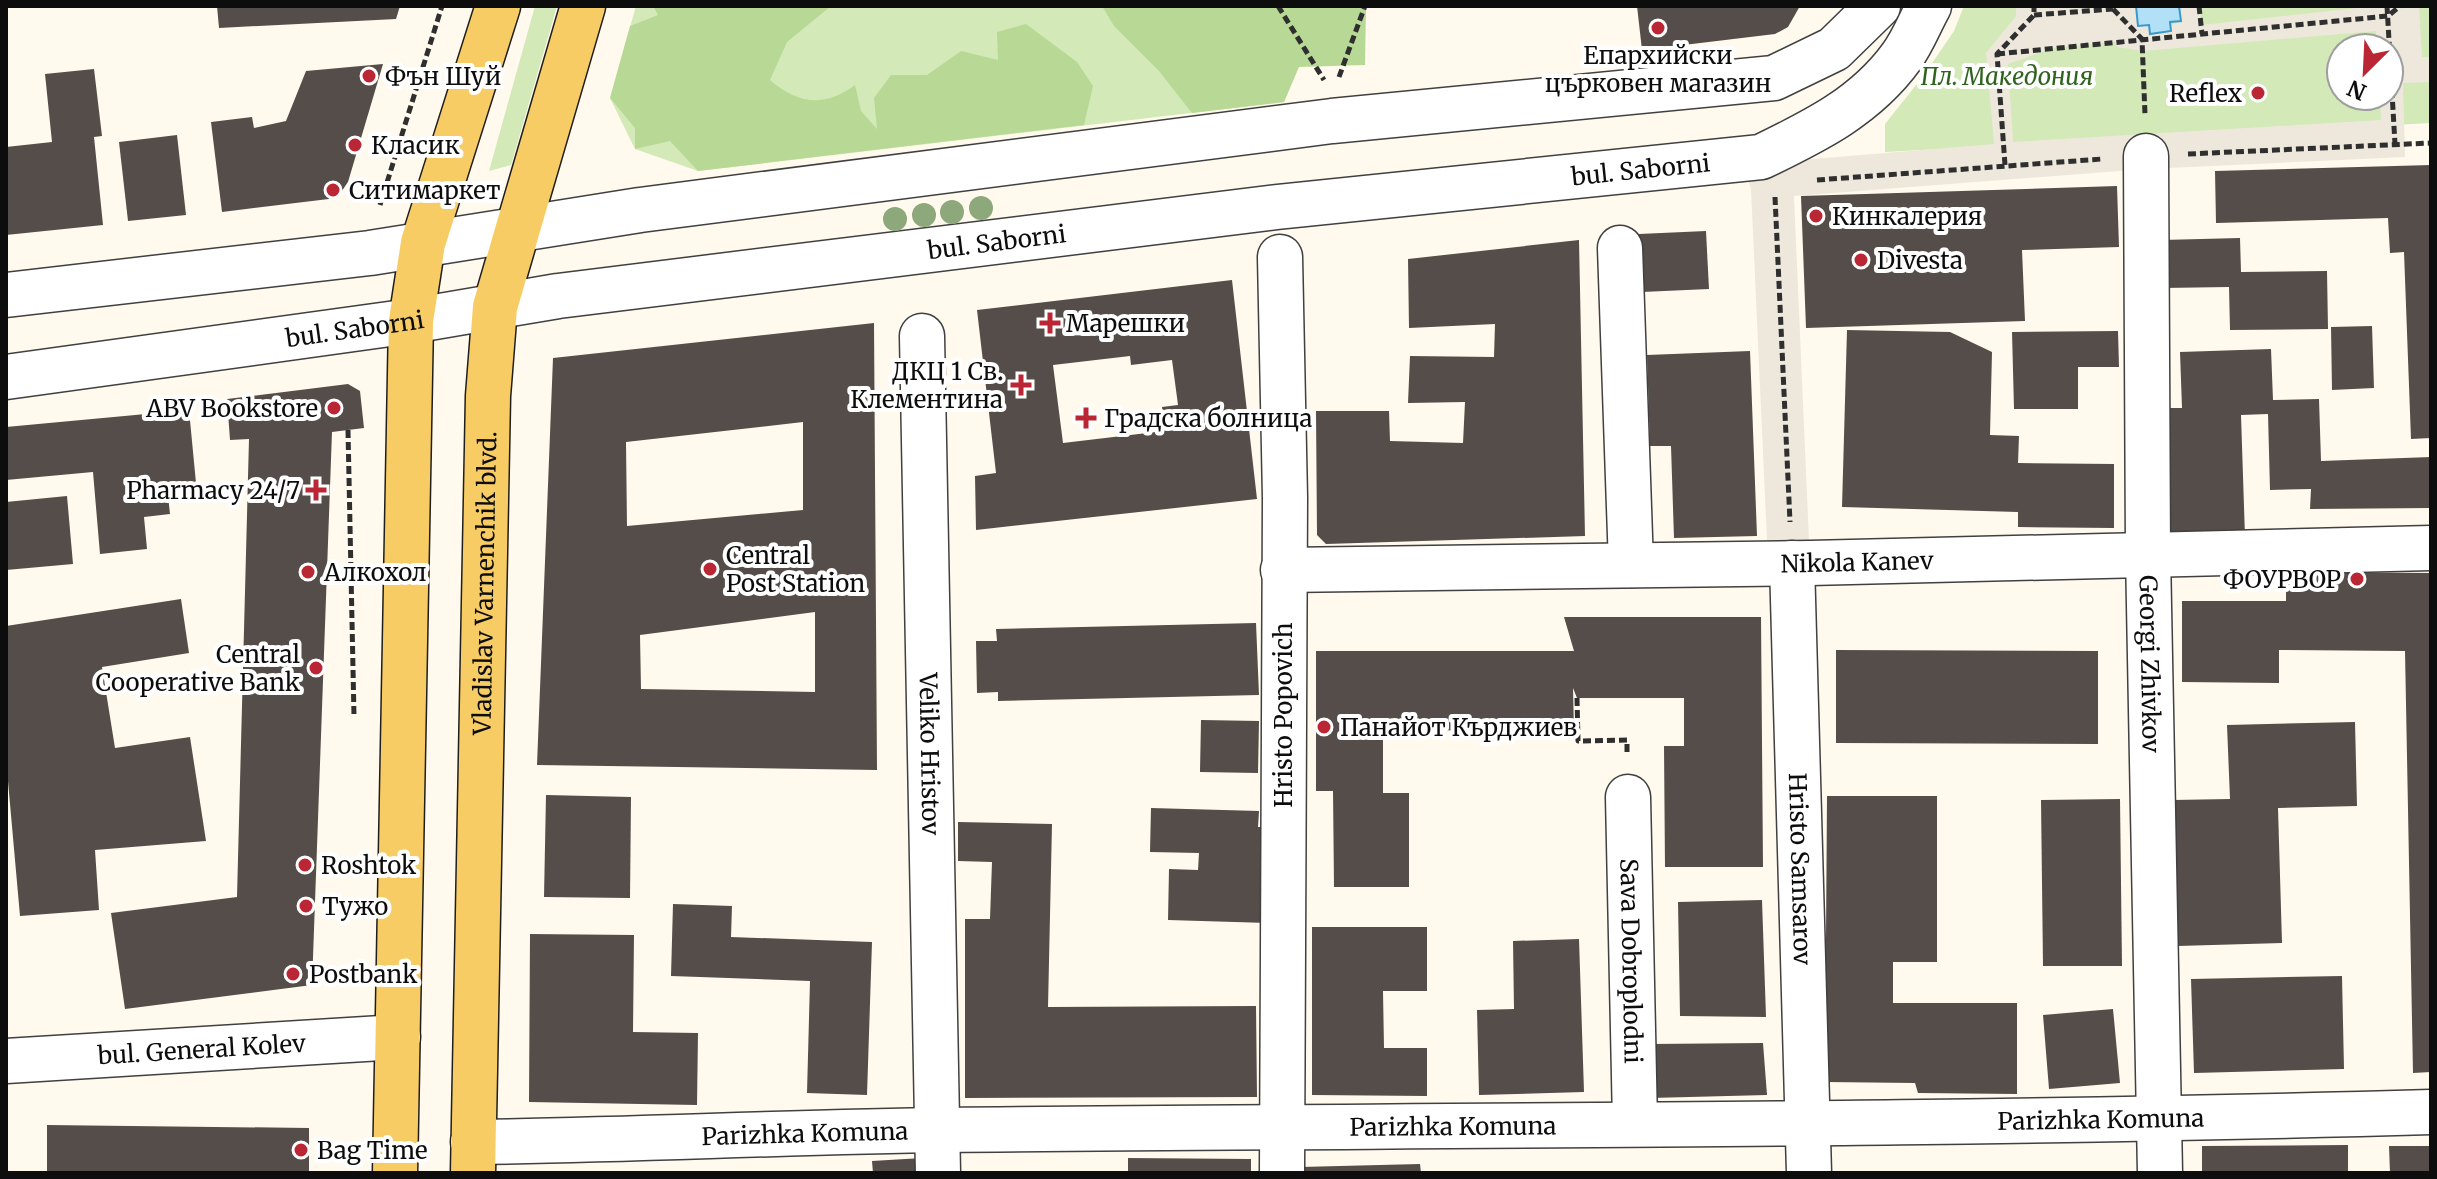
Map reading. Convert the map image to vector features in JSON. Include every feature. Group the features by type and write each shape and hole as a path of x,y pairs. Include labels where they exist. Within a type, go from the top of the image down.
{"main road":[{"path":"395,1173 411,321 423,243 498,6"},
{"name":"Vladislav Varnenchik blvd.","path":"473,1157 488,409 495,307 583,6"}],"street":[{"path":"6,295 370,253 516,228 1332,121 1774,78 1834,49 1878,6"},
{"name":"bul. Saborni","path":"6,377 411,321 558,296 1277,207 1761,157 1829,125 1869,92 1903,55 1929,6"},
{"name":"Georgi Zhivkov","path":"2146,156 2148,554 2160,1173"},
{"path":"1620,248 1631,565"},
{"name":"Hristo Popovich","path":"1280,257 1282,1173"},
{"name":"Veliko Hristov","path":"922,336 938,1173"},
{"name":"Nikola Kanev","path":"1283,570 1792,563 2431,548"},
{"name":"Hristo Samsarov","path":"1792,563 1809,1173"},
{"name":"Sava Dobroplodni","path":"1628,797 1635,1123"},
{"name":"bul. General Kolev","path":"6,1061 398,1037"},
{"name":"Parizhka Komuna","path":"473,1157 937,1130 1635,1123 1808,1125 2431,1112"}],"path":[{"path":"380,205 442,6"},
{"path":"1278,6 1325,82"},
{"path":"2034,6 2034,15"},
{"path":"2199,6 2202,34"},
{"path":"2387,6 2395,144"},
{"path":"1997,54 2388,16 2400,6"},
{"path":"2005,165 1997,54 2034,15 2114,7 2142,39 2146,156"},
{"path":"1774,183 1792,563"},
{"path":"348,430 354,716"},
{"path":"1577,698 1578,741 1627,740 1628,797"}],"green space":[{"path":"535,6 557,6 511,165 489,171"},
{"path":"636,6 1365,6 1298,67 1284,102 698,171 635,149 610,98"},
{"path":"653,6 831,6 787,42 770,80 791,94 811,100 833,97 855,85 861,111 877,129 874,98 891,75 927,75 961,51 998,60 997,32 1026,24 1077,62 1093,86 1084,125 698,171 670,141 635,149 635,128 610,98 630,26 658,15"},
{"path":"1102,6 1366,6 1365,65 1299,67 1284,102 1192,113 1159,71 1114,26"},
{"name":"Пл. Македония","path":"1964,6 2431,6 2431,123 1885,152 1885,124 1954,31"}],"shaded area":[{"path":"2016,6 2136,6 2138,25 2149,24 2150,34 2181,21 2179,6 2199,6 2202,25 2375,6 2419,6 2422,57 2431,57 2431,82 2405,83 2405,32 2325,32 2325,35 2143,51 2117,47 2115,42 2053,48 2008,64 2013,142 2381,120 2381,112 2404,112 2405,157 2146,169 1794,196 1810,563 1768,563 1751,189 1742,160 1800,160 1994,144 1986,53 2016,16"}],"water":[{"path":"2136,6 2179,6 2181,21 2170,22 2171,31 2150,34 2149,25 2138,26"}],"building":[{"path":"217,6 400,6 396,19 219,28"},
{"path":"1637,6 1800,6 1788,27 1775,34 1642,50"},
{"path":"383,64 348,182 337,198 222,212 211,122 252,117 254,128 286,121 306,71"},
{"path":"94,69 102,136 94,137 103,225 6,235 6,147 52,142 45,74"},
{"path":"177,135 186,215 128,221 119,142"},
{"path":"2431,165 2431,438 2411,439 2404,252 2390,253 2388,218 2216,223 2215,171"},
{"path":"2117,186 2119,247 2022,250 2025,321 1806,328 1801,196"},
{"path":"1706,231 1709,289 1642,292 1639,234"},
{"path":"2240,238 2241,272 2327,271 2328,329 2230,330 2229,287 2163,288 2162,240"},
{"path":"1579,240 1585,536 1326,544 1317,535 1316,411 1389,411 1390,441 1463,443 1465,402 1408,403 1410,356 1494,357 1495,324 1409,328 1408,259"},
{"name":"ДКЦ 1 Св. Клементина","path":"1232,280 1257,499 976,530 975,476 996,473 977,310","holes":["1130,356 1131,365 1172,360 1178,405 1162,407 1164,431 1063,443 1053,365"]},
{"name":"Central Post Station","path":"874,323 877,770 537,765 553,358","holes":["803,422 803,510 627,526 626,442","815,612 815,692 641,689 640,635"]},
{"path":"2372,326 2374,388 2332,390 2331,327"},
{"path":"1847,330 1950,332 1992,352 1990,435 2019,436 2018,463 2114,464 2114,528 2018,527 2018,512 1842,507"},
{"path":"2118,331 2119,367 2078,367 2078,409 2014,409 2012,332"},
{"path":"2271,349 2273,400 2319,399 2321,461 2431,457 2431,508 2310,509 2311,489 2270,490 2268,414 2241,415 2245,537 2166,540 2162,408 2182,408 2180,352"},
{"path":"1750,351 1757,536 1674,538 1671,446 1650,446 1647,355"},
{"path":"348,384 360,391 364,428 332,432 312,985 125,1009 111,913 237,897 249,439 230,440 227,399"},
{"path":"189,410 196,483 167,486 170,514 144,517 147,549 100,554 93,472 6,480 6,427"},
{"path":"67,496 73,564 6,570 6,502"},
{"path":"2286,572 2431,573 2431,1072 2413,1073 2405,651 2279,650 2279,683 2182,682 2182,601 2286,601"},
{"path":"181,599 189,653 102,667 115,748 190,737 206,841 95,850 99,910 20,916 6,759 6,626"},
{"path":"1564,617 1761,617 1763,867 1665,867 1664,746 1684,746 1684,698 1577,698 1573,688 1574,731 1383,730 1383,793 1409,793 1409,887 1334,887 1333,791 1316,791 1316,651 1574,651"},
{"path":"1256,623 1259,695 998,701 998,692 977,693 976,641 997,641 996,629"},
{"path":"1836,650 2098,651 2098,744 1836,743"},
{"path":"1201,720 1259,721 1258,773 1200,772"},
{"path":"2355,722 2357,806 2278,808 2282,943 2178,946 2173,800 2230,799 2227,725"},
{"path":"546,795 631,797 630,898 544,897"},
{"path":"1827,796 1937,796 1937,962 1893,962 1893,1003 2017,1003 2017,1094 1918,1093 1915,1083 1825,1082"},
{"path":"2120,799 2122,966 2043,966 2041,800"},
{"path":"1151,808 1259,811 1258,827 1271,827 1268,923 1168,920 1169,869 1198,870 1199,853 1150,852"},
{"path":"958,822 1052,824 1048,1007 1256,1006 1257,1097 965,1098 965,919 990,919 992,862 958,861"},
{"path":"1762,900 1766,1017 1680,1016 1678,902"},
{"path":"673,904 732,906 731,937 872,942 867,1095 807,1093 810,981 671,976"},
{"path":"1312,927 1427,927 1427,991 1383,991 1384,1048 1427,1048 1427,1096 1312,1095"},
{"path":"530,934 634,935 633,1032 698,1033 697,1105 529,1102"},
{"path":"1579,939 1584,1092 1479,1095 1477,1010 1514,1009 1513,941"},
{"path":"2342,976 2344,1069 2194,1073 2191,979"},
{"path":"2113,1009 2120,1083 2049,1089 2043,1015"},
{"path":"1763,1043 1767,1095 1650,1098 1651,1044"},
{"path":"47,1125 309,1128 309,1173 47,1173"},
{"path":"2348,1145 2348,1173 2202,1173 2202,1146"},
{"path":"2389,1146 2431,1146 2431,1173 2390,1173"},
{"path":"922,1158 923,1173 873,1173 872,1161"},
{"path":"1128,1158 1251,1159 1251,1173 1128,1173"},
{"path":"1420,1164 1421,1173 1300,1173 1300,1167"}],"place":[{"name":"Епархийски църковен магазин","path":"1658,28"},
{"name":"Фън Шуй","path":"369,76"},
{"name":"Reflex","path":"2258,93"},
{"name":"Класик","path":"355,145"},
{"name":"Ситимаркет","path":"333,190"},
{"name":"Кинкалерия","path":"1816,216"},
{"name":"Divesta","path":"1861,260"},
{"name":"Марешки","path":"1050,323"},
{"name":"ДКЦ 1 Св. Клементина","path":"1021,385"},
{"name":"ABV Bookstore","path":"334,408"},
{"name":"Градска болница","path":"1086,418"},
{"name":"Pharmacy 24/7","path":"316,490"},
{"name":"Central Post Station","path":"710,569"},
{"name":"Алкохол","path":"308,572"},
{"name":"ФОУРВОР","path":"2357,579"},
{"name":"Central Cooperative Bank","path":"316,668"},
{"name":"Панайот Кърджиев","path":"1324,727"},
{"name":"Roshtok","path":"305,865"},
{"name":"Тужо","path":"306,906"},
{"name":"Postbank","path":"293,974"},
{"name":"Bag Time","path":"301,1150"}]}
